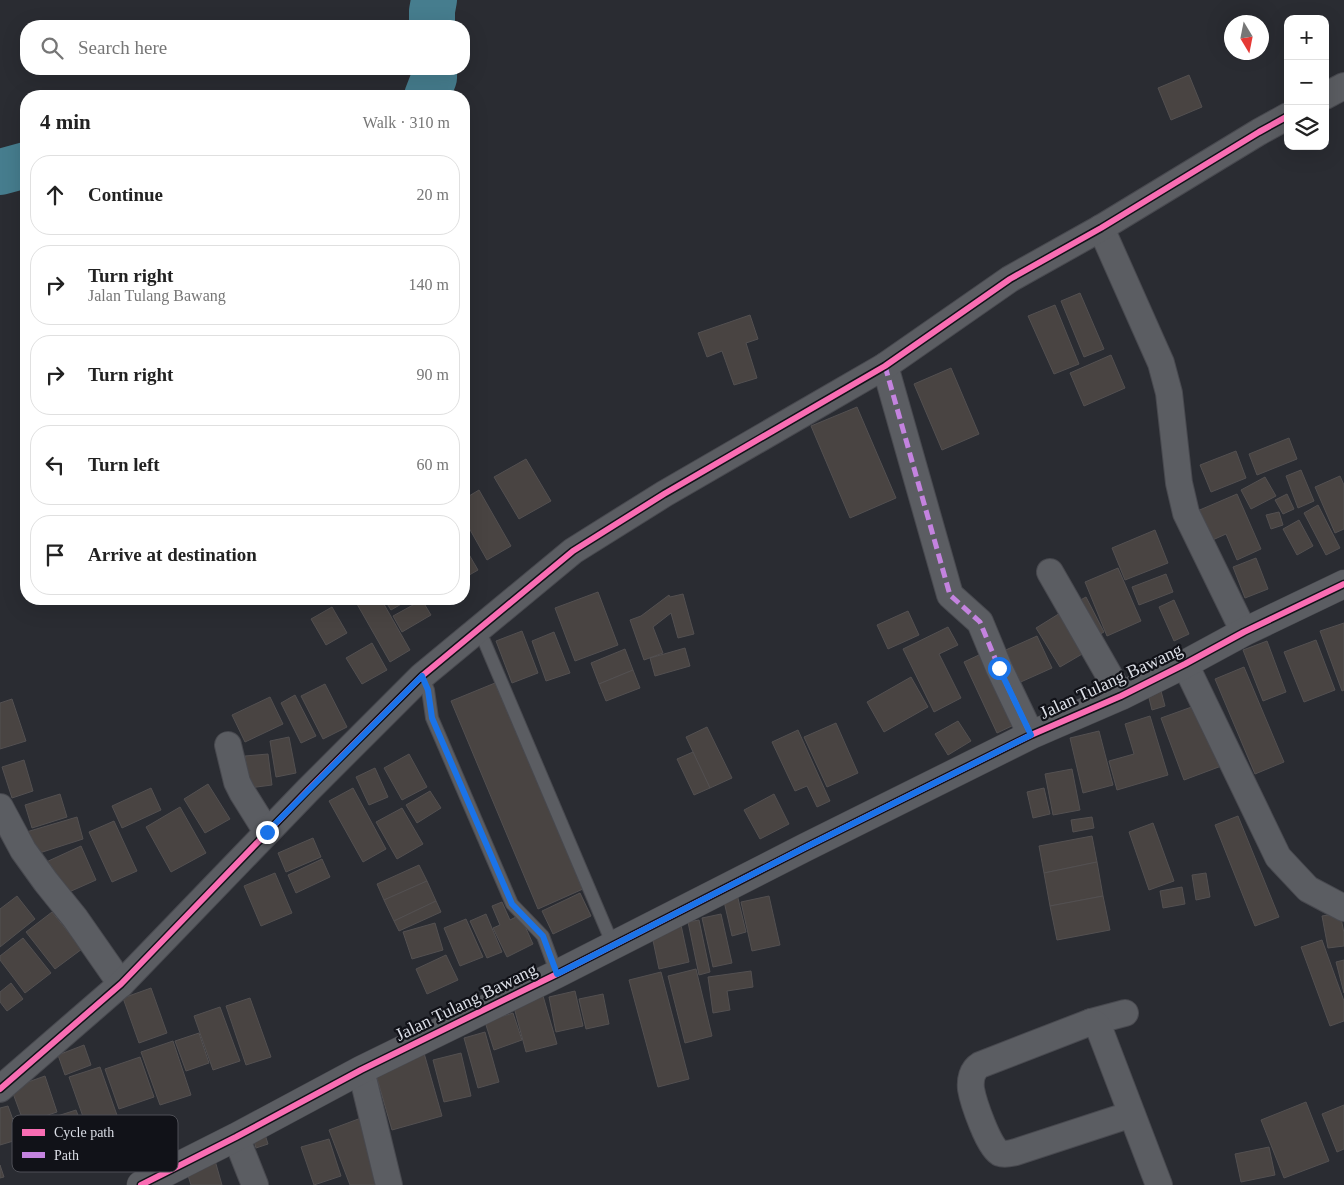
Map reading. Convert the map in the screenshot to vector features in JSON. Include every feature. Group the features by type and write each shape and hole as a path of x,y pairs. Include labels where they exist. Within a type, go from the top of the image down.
{"street":[{"path":"1329,94 1344,86"},
{"path":"0,1089 121,984 267,832 422,676 573,551 664,494 885,366 1010,279 1101,228 1284,118"},
{"path":"1101,228 1161,363 1169,393 1179,483 1186,513 1244,632"},
{"path":"885,366 950,595 980,622 999,668 1031,735"},
{"path":"1050,572 1121,696"},
{"name":"Jalan Tulang Bawang","path":"178,1166 360,1070 557,974 815,842 1031,735 1121,696 1244,632 1344,584"},
{"path":"1185,664 1278,857 1308,890 1344,908"},
{"path":"228,746 237,782 267,832"},
{"path":"0,808 34,866 75,918 121,984"},
{"path":"1125,1012 1091,1022 976,1068 973,1073 971,1089 988,1140 993,1148 1000,1153 1016,1152 1132,1114"},
{"path":"1091,1022 1099,1028 1159,1185"},
{"path":"360,1070 389,1185"},
{"path":"236,1137 255,1185"},
{"name":"Jalan Tulang Bawang","path":"141,1185 167,1172"}],"lane":[{"path":"479,630 613,945"},
{"path":"422,676 428,690 432,718 512,904 543,936 557,974"}],"building":[{"path":"1189,75 1202,107 1171,120 1158,88"},
{"path":"1080,293 1104,349 1084,357 1061,301"},
{"path":"1055,305 1079,364 1054,374 1028,316"},
{"path":"750,315 758,339 746,343 757,378 734,385 722,351 707,357 698,333"},
{"path":"1111,355 1125,388 1084,406 1070,373"},
{"path":"951,368 979,434 942,450 914,384"},
{"path":"857,407 896,498 850,518 811,426"},
{"path":"1289,438 1297,459 1257,475 1249,454"},
{"path":"1236,451 1246,478 1211,492 1200,465"},
{"path":"526,459 551,501 519,519 494,477"},
{"path":"1301,470 1314,501 1298,508 1286,476"},
{"path":"1340,476 1344,485 1344,529 1335,533 1315,487"},
{"path":"1265,477 1276,496 1251,509 1241,490"},
{"path":"479,490 511,546 487,560 470,530 470,495"},
{"path":"1237,494 1261,549 1237,560 1226,534 1208,542 1195,512"},
{"path":"1287,494 1294,509 1283,514 1275,500"},
{"path":"1318,505 1340,548 1326,555 1304,513"},
{"path":"1279,512 1283,525 1271,529 1266,515"},
{"path":"1299,520 1313,546 1297,555 1283,529"},
{"path":"1155,530 1168,563 1125,580 1112,548"},
{"path":"470,556 478,570 470,575"},
{"path":"1256,558 1268,589 1245,598 1233,567"},
{"path":"1118,568 1141,621 1107,636 1085,582"},
{"path":"1166,574 1173,592 1139,605 1132,587"},
{"path":"598,592 618,645 575,661 555,608"},
{"path":"683,594 694,634 678,638 671,613 653,627 663,653 644,660 630,620 641,616 669,595 670,597"},
{"path":"1086,597 1104,632 1091,639 1073,604"},
{"path":"1174,600 1189,634 1174,641 1159,607"},
{"path":"358,605 384,605 410,650 390,662"},
{"path":"388,605 400,605 391,610"},
{"path":"413,605 425,605 431,615 402,632 393,616"},
{"path":"332,607 347,633 326,645 311,619"},
{"path":"1065,610 1089,650 1060,667 1036,628"},
{"path":"908,611 919,635 888,649 877,625"},
{"path":"1344,623 1344,690 1342,691 1320,631"},
{"path":"948,627 958,645 939,654 961,698 934,712 903,649"},
{"path":"522,631 538,673 512,683 496,641"},
{"path":"554,632 570,673 546,681 532,641"},
{"path":"1037,636 1052,668 1014,685 999,653"},
{"path":"1316,640 1335,690 1304,702 1284,652"},
{"path":"1267,641 1286,692 1263,701 1243,650"},
{"path":"372,643 387,670 362,684 346,658"},
{"path":"685,648 690,666 655,676 650,658"},
{"path":"625,649 633,670 599,684 591,663"},
{"path":"981,654 1014,725 997,733 964,662"},
{"path":"1244,667 1284,762 1255,774 1215,679"},
{"path":"633,670 640,688 606,701 599,684"},
{"path":"911,677 928,707 884,732 867,702"},
{"path":"495,683 583,889 538,909 451,701"},
{"path":"325,684 347,727 323,739 301,696"},
{"path":"1161,691 1165,706 1152,710 1148,694"},
{"path":"295,695 316,736 301,743 281,703"},
{"path":"270,697 283,724 245,742 232,715"},
{"path":"12,699 26,741 0,749 0,703"},
{"path":"1200,704 1224,765 1184,780 1161,718"},
{"path":"1150,716 1168,775 1117,790 1109,761 1134,754 1125,724"},
{"path":"958,721 971,741 948,755 935,734"},
{"path":"836,723 858,773 827,787 804,737"},
{"path":"707,727 732,778 710,788 686,737"},
{"path":"798,730 830,801 817,807 807,786 795,791 772,742"},
{"path":"1099,731 1113,785 1083,793 1070,738"},
{"path":"289,737 296,773 276,777 270,741"},
{"path":"693,752 710,788 694,795 677,759"},
{"path":"268,754 272,785 249,788 245,756"},
{"path":"409,754 427,787 402,800 384,768"},
{"path":"24,760 33,791 12,798 2,767"},
{"path":"375,768 388,797 369,805 356,777"},
{"path":"1072,769 1080,810 1053,815 1045,774"},
{"path":"208,784 230,819 205,833 184,799"},
{"path":"151,788 161,810 122,828 112,806"},
{"path":"353,788 386,849 363,862 329,801"},
{"path":"1044,788 1050,814 1033,818 1027,792"},
{"path":"430,791 441,808 417,823 406,805"},
{"path":"60,794 67,817 32,828 25,805"},
{"path":"774,794 789,824 760,839 744,810"},
{"path":"180,807 206,853 171,872 146,827"},
{"path":"402,808 423,844 397,859 376,822"},
{"path":"1238,816 1279,917 1255,926 1215,825"},
{"path":"77,817 83,839 30,856 23,833"},
{"path":"1092,817 1094,828 1073,832 1071,820"},
{"path":"114,821 137,871 112,882 89,832"},
{"path":"1153,823 1174,881 1149,890 1129,832"},
{"path":"1092,836 1097,862 1044,873 1039,846"},
{"path":"313,838 321,857 286,872 278,853"},
{"path":"81,846 96,880 60,896 44,863"},
{"path":"322,859 330,877 296,893 288,875"},
{"path":"1097,862 1103,896 1050,906 1044,873"},
{"path":"419,865 427,881 384,900 377,884"},
{"path":"275,873 292,913 261,926 244,886"},
{"path":"1206,873 1210,897 1196,900 1192,875"},
{"path":"427,881 436,901 394,921 384,900"},
{"path":"1182,887 1185,904 1163,908 1160,891"},
{"path":"580,893 591,916 553,934 542,911"},
{"path":"737,894 746,932 732,936 723,897"},
{"path":"17,896 35,919 0,947 0,909"},
{"path":"769,896 780,945 752,951 741,902"},
{"path":"1103,896 1110,930 1057,940 1050,906"},
{"path":"436,901 441,912 399,931 394,921"},
{"path":"502,902 510,920 520,915 533,944 507,957 493,928 500,925 492,906"},
{"path":"52,912 82,949 55,969 26,932"},
{"path":"1340,913 1344,933 1344,946 1328,948 1322,916"},
{"path":"486,914 502,952 487,958 470,921"},
{"path":"721,914 732,963 713,967 702,918"},
{"path":"466,919 483,957 460,966 444,928"},
{"path":"699,920 710,972 699,975 688,922"},
{"path":"435,923 443,950 412,959 403,932"},
{"path":"681,925 689,962 659,969 651,931"},
{"path":"23,938 51,973 25,993 0,960 0,956"},
{"path":"1322,940 1344,1001 1344,1021 1330,1026 1301,947"},
{"path":"446,955 458,980 427,994 416,969"},
{"path":"1344,960 1344,993 1336,962"},
{"path":"696,969 712,1036 685,1043 668,976"},
{"path":"751,971 753,987 727,991 730,1010 713,1013 708,977"},
{"path":"661,972 689,1079 658,1087 629,980"},
{"path":"11,983 23,999 7,1011 0,1002 0,992"},
{"path":"151,988 167,1033 139,1043 123,998"},
{"path":"541,989 557,1044 526,1052 511,996"},
{"path":"575,991 583,1026 556,1032 549,997"},
{"path":"603,994 609,1024 586,1029 579,999"},
{"path":"250,998 271,1057 246,1065 226,1006"},
{"path":"220,1007 240,1061 213,1070 194,1016"},
{"path":"513,1013 522,1040 494,1050 485,1022"},
{"path":"485,1032 499,1082 478,1088 464,1038"},
{"path":"199,1033 209,1063 186,1071 175,1041"},
{"path":"173,1041 191,1095 160,1105 141,1052"},
{"path":"84,1045 91,1065 65,1075 58,1055"},
{"path":"424,1053 442,1116 392,1130 374,1068"},
{"path":"461,1053 471,1096 444,1102 433,1060"},
{"path":"140,1057 154,1097 119,1109 105,1069"},
{"path":"100,1067 117,1115 82,1115 69,1077"},
{"path":"45,1076 57,1112 48,1115 21,1115 11,1088"},
{"path":"1306,1102 1329,1161 1284,1178 1261,1120"},
{"path":"1344,1105 1344,1149 1337,1152 1322,1114"},
{"path":"8,1106 12,1117 12,1141 0,1145 0,1108"},
{"path":"76,1110 78,1115 60,1115"},
{"path":"361,1118 380,1185 350,1185 329,1130"},
{"path":"263,1128 268,1144 256,1148 251,1131"},
{"path":"329,1139 341,1176 314,1185 301,1147"},
{"path":"1269,1147 1275,1175 1241,1182 1235,1154"},
{"path":"214,1157 222,1185 191,1185 185,1166"},
{"path":"0,1165 4,1177 0,1178"}],"waterway":[{"path":"432,20 434,0"},
{"path":"429,90 434,75"},
{"path":"0,172 20,167"}],"marked path":[{"path":"885,366 950,595 980,622 999,668 1031,735"}],"cycle path":[{"path":"0,1089 121,984 308,790 422,676 573,551 664,494 885,366 1010,279 1101,228 1284,118"},
{"path":"178,1166 361,1070 557,974 806,847 1031,735 1121,696 1244,632 1344,584"},
{"path":"141,1185 167,1172"}],"route":[{"path":"267,832 422,676 428,690 432,718 512,904 543,936 557,974 1031,735 999,668"}]}
